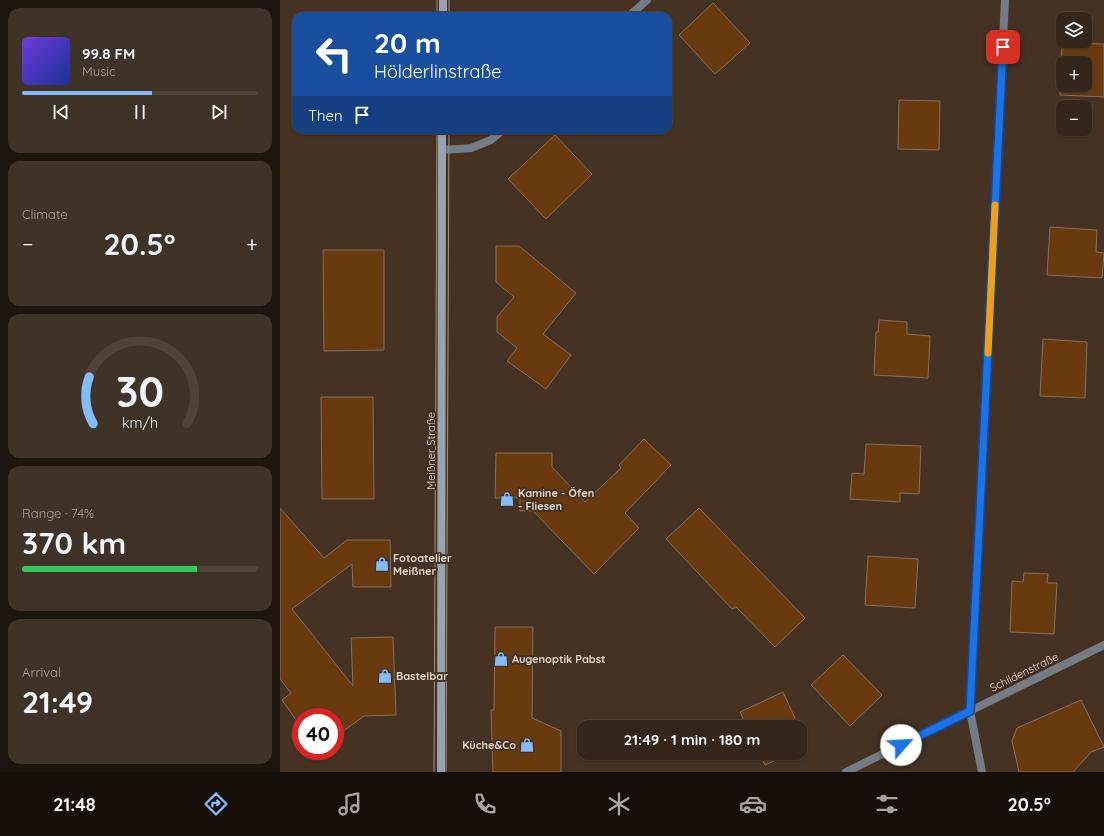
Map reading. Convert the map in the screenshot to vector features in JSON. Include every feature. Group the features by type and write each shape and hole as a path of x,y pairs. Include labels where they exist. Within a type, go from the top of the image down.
{"main road":[{"path":"443,0 443,12"},
{"name":"Meißner Straße","path":"441,772 442,134"}],"street":[{"path":"634,12 647,0"},
{"path":"982,772 970,711 1005,0"},
{"path":"442,150 470,148 491,140 498,134"},
{"name":"Schildenstraße","path":"846,772 1104,645"}],"building":[{"path":"713,3 750,43 715,74 679,35"},
{"path":"1092,44 1104,44 1104,97 1060,95 1060,92 1092,92 1092,56 1062,56 1062,48 1092,48"},
{"path":"899,100 940,101 939,150 898,149"},
{"path":"555,135 592,174 546,219 508,179"},
{"path":"1050,227 1097,230 1096,252 1104,253 1102,278 1047,275"},
{"path":"496,246 519,246 576,293 543,334 571,355 546,389 507,361 517,348 497,332 497,317 514,297 496,282"},
{"path":"323,250 384,250 384,350 324,351"},
{"path":"879,320 907,322 907,334 930,336 928,378 874,375 876,332 878,332"},
{"path":"1043,339 1087,342 1085,398 1040,396"},
{"path":"321,397 373,397 374,499 322,499"},
{"path":"644,439 671,465 625,513 639,528 594,574 533,511 520,511 520,498 495,498 496,453 552,453 552,467 585,502 621,468 619,465"},
{"path":"866,444 921,446 919,494 900,493 900,502 850,499 852,473 864,474"},
{"path":"280,508 324,558 347,540 390,540 391,587 353,587 352,564 292,609 353,686 351,638 393,637 396,715 364,716 344,730 344,708 292,708 292,714 282,700 291,693 280,679"},
{"path":"699,508 805,618 775,647 736,607 732,609 666,539"},
{"path":"868,556 918,559 915,608 865,605"},
{"path":"1024,573 1048,574 1047,583 1057,583 1054,634 1010,632 1012,581 1023,582"},
{"path":"495,627 533,627 532,718 561,731 561,772 493,772 491,710 494,710"},
{"path":"843,655 882,695 850,726 811,685"},
{"path":"783,692 796,720 744,720 740,712"},
{"path":"1081,700 1104,747 1091,752 1073,772 1019,772 1012,741 1017,728"},
{"path":"762,760 776,760 765,765"}],"tram line":[{"path":"437,0 437,12"},
{"path":"449,0 449,12"},
{"path":"434,772 437,134"},
{"path":"446,772 449,134"}],"slow traffic":[{"path":"988,353 995,205"}],"place":[{"name":"Kamine - Öfen - Fliesen","path":"507,499"},
{"name":"Fotoatelier Meißner","path":"382,564"},
{"name":"Augenoptik Pabst","path":"501,659"},
{"name":"Bastelbar","path":"385,676"},
{"name":"Küche&Co","path":"527,745"}],"route":[{"path":"901,745 970,711 1003,47"}]}
